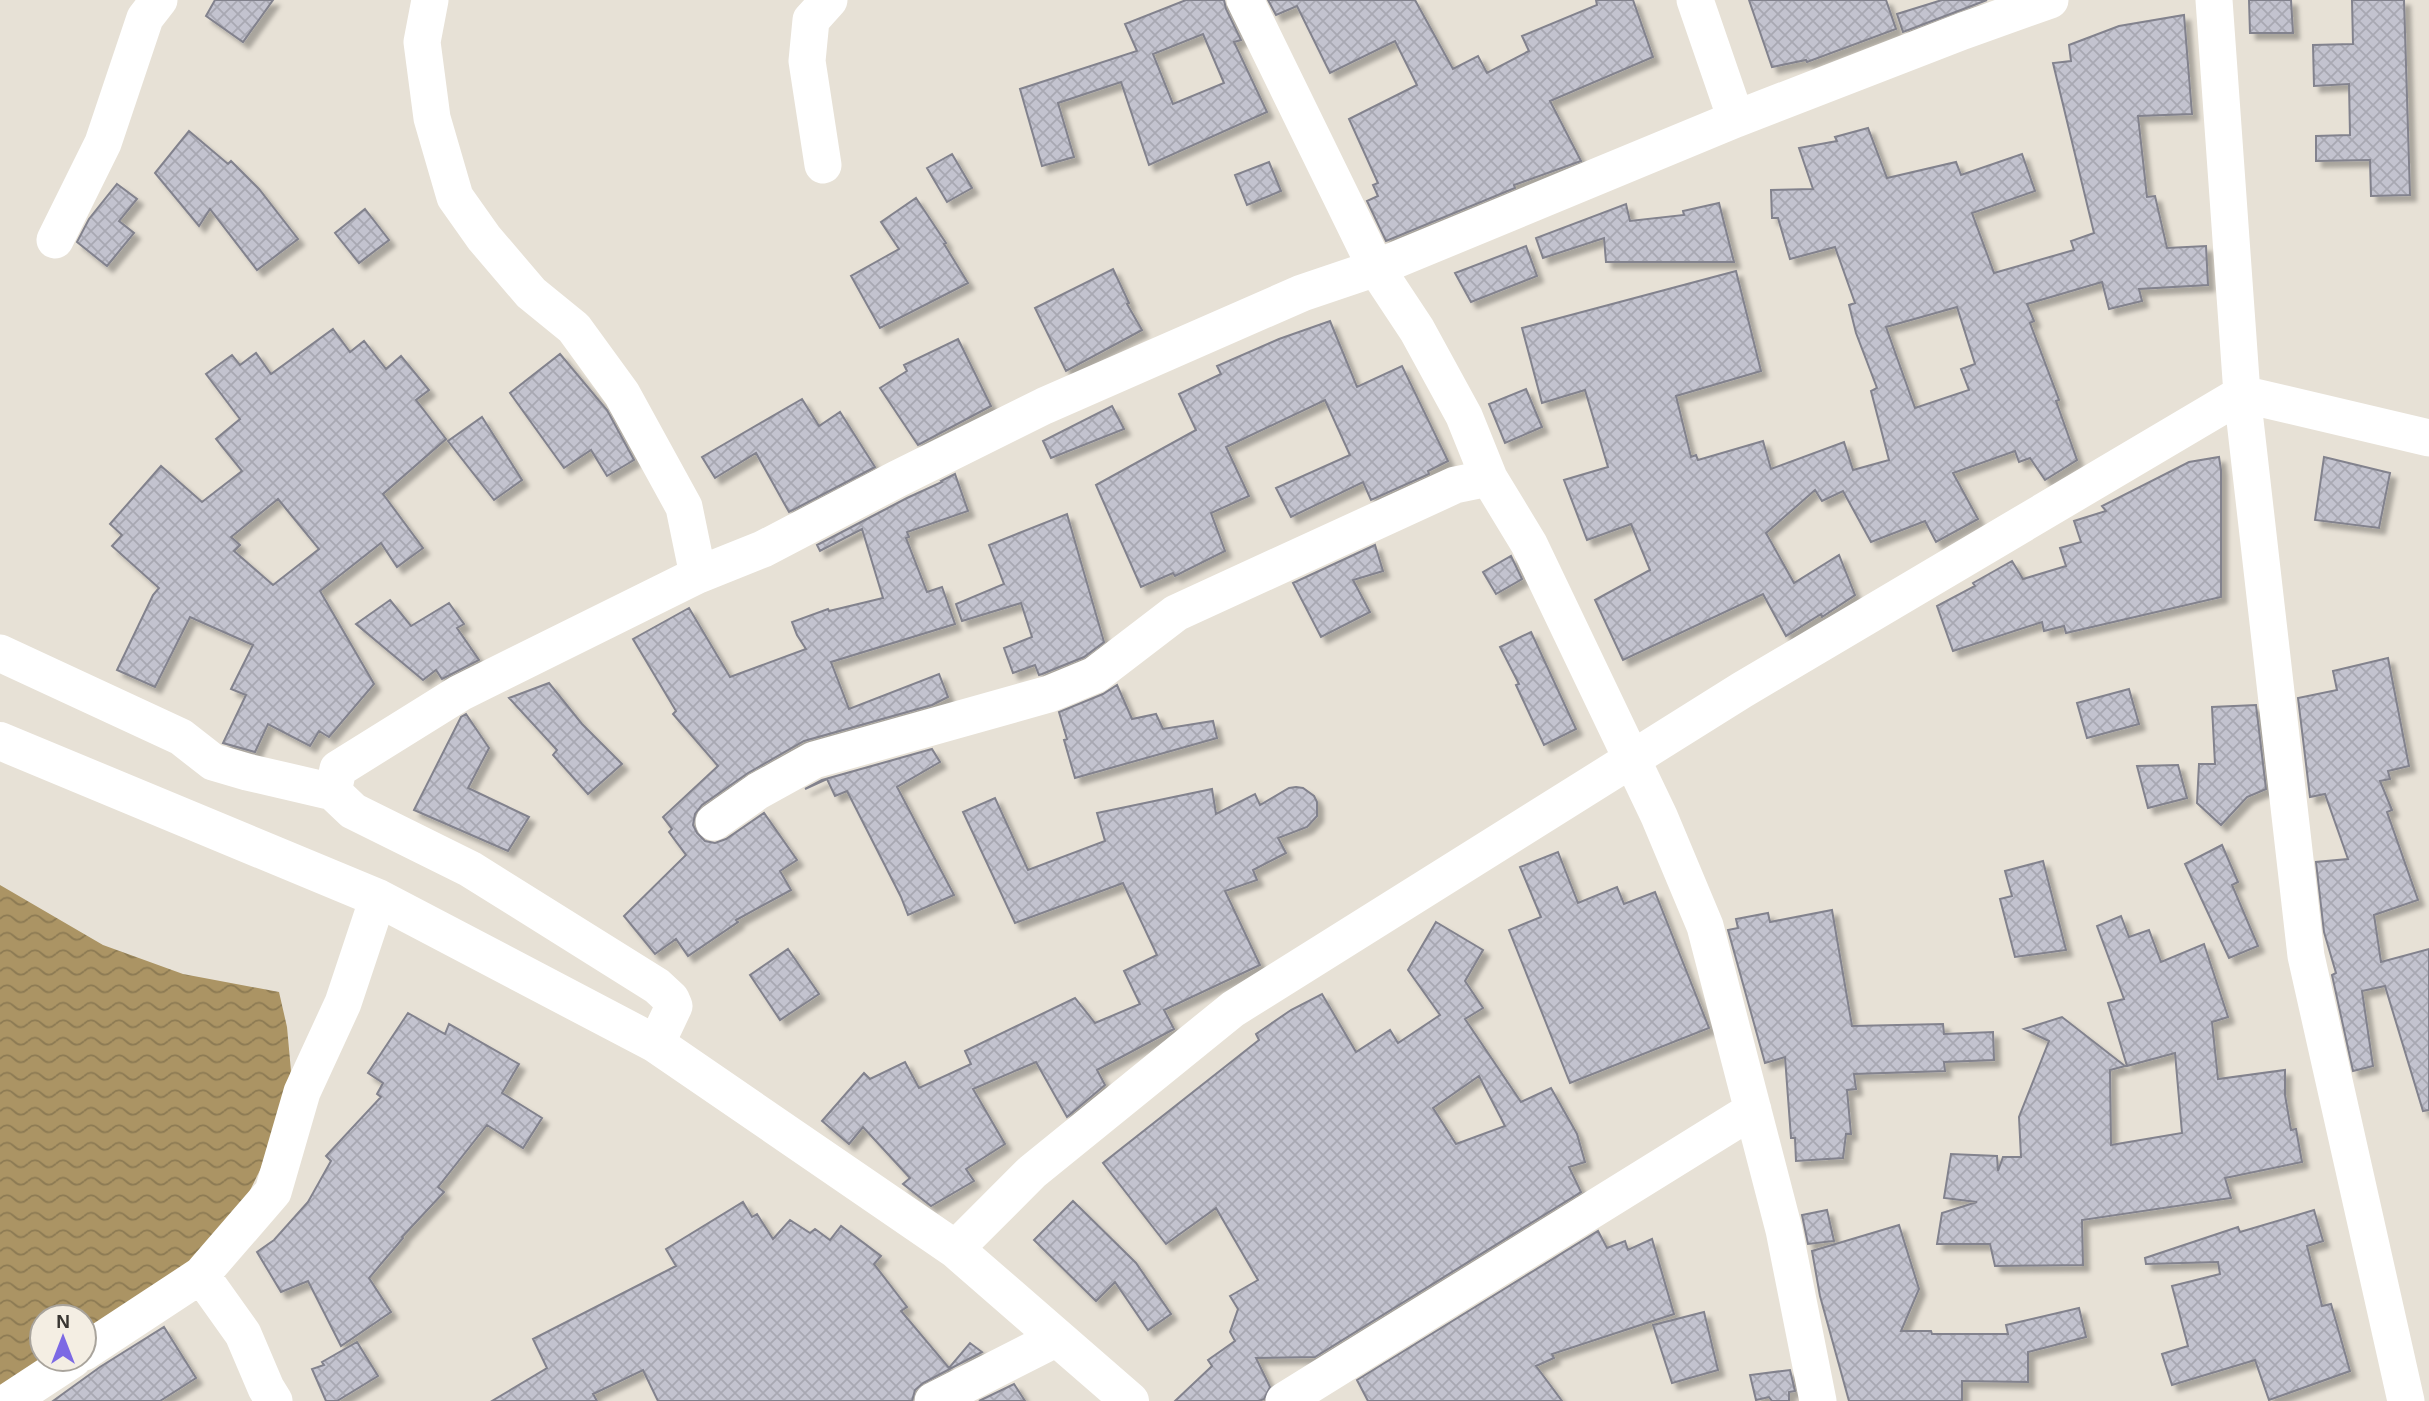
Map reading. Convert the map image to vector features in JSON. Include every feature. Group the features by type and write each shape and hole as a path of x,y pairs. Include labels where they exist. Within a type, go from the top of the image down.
{"main road":[{"path":"0,741 378,898 656,1044 955,1249 1130,1401"}],"street":[{"path":"55,240 103,143 145,18 159,0"},
{"path":"430,0 422,42 432,118 455,197 484,238 531,293 574,328 622,394 684,507 698,575"},
{"path":"823,165 807,61 811,20 829,0"},
{"path":"1245,0 1376,268 1417,330 1464,416 1489,478 1529,544 1659,816 1705,926 1784,1230 1818,1401"},
{"path":"1695,0 1737,119"},
{"path":"333,792 338,769 460,693 698,575 763,550 1044,406 1302,293 1376,268 1737,119 2050,0"},
{"path":"2214,0 2242,394 2306,956 2406,1401"},
{"path":"955,1249 1031,1172 1233,1009 1742,690 2242,394 2429,438"},
{"path":"715,822 758,791 814,760 1049,694 1094,675 1176,613 1455,485 1489,478"},
{"path":"0,653 181,737 213,762 333,792 353,811 470,869 657,986 671,999 674,1006 656,1044"},
{"path":"98,1343 201,1275 274,1192 302,1092 343,1003 378,898"},
{"path":"1284,1401 1753,1110"},
{"path":"201,1275 243,1334 274,1401"},
{"path":"933,1401 1056,1338"},
{"path":"9,1401 52,1373"}],"water":[{"path":"0,885 103,945 183,974 279,992 287,1027 291,1071 276,1129 261,1168 226,1239 98,1330 98,1303 28,1303 28,1370 0,1392"}],"building":[{"path":"215,0 273,0 243,42 206,16"},
{"path":"1186,0 1224,0 1241,40 1234,42 1267,112 1149,165 1121,82 1058,103 1074,157 1042,166 1020,89 1137,51 1125,24","holes":["1203,34 1224,83 1173,104 1153,54"]},
{"path":"1268,0 1415,0 1453,69 1478,56 1487,73 1529,51 1522,36 1597,5 1596,0 1633,0 1653,57 1550,101 1581,161 1514,185 1515,188 1386,241 1367,201 1378,196 1373,185 1378,183 1349,119 1417,85 1395,41 1330,73 1297,6 1276,15"},
{"path":"1749,0 1886,0 1896,29 1807,62 1806,60 1772,67"},
{"path":"1942,0 1987,0 1903,32 1897,14"},
{"path":"2249,0 2291,0 2293,33 2250,33"},
{"path":"2352,0 2404,0 2410,195 2371,196 2370,160 2316,161 2316,136 2350,135 2349,84 2314,86 2313,45 2353,44"},
{"path":"2184,15 2192,114 2138,116 2147,197 2155,196 2167,248 2206,246 2208,285 2139,289 2142,301 2109,309 2102,282 2027,304 2034,321 2030,323 2059,400 2056,401 2077,460 2045,480 2030,458 2019,462 2015,451 1953,473 1978,519 1936,542 1925,521 1871,542 1843,491 1822,501 1815,490 1766,533 1794,583 1839,555 1855,595 1786,636 1763,594 1623,660 1595,600 1650,570 1631,524 1587,540 1564,480 1608,467 1585,390 1542,403 1522,328 1736,271 1761,371 1676,396 1691,457 1696,455 1698,460 1763,441 1771,469 1844,442 1853,470 1889,460 1871,391 1877,388 1856,333 1849,305 1855,303 1835,247 1790,259 1778,218 1772,218 1771,190 1813,189 1799,148 1837,141 1835,137 1868,128 1887,178 1956,162 1961,175 2022,154 2035,191 1972,213 1994,273 2074,250 2071,241 2094,233 2053,63 2071,61 2069,45 2119,26","holes":["1957,307 1975,364 1961,369 1969,390 1915,408 1886,327"]},
{"path":"189,131 228,164 231,161 259,189 298,239 257,270 210,209 199,226 155,173"},
{"path":"952,154 972,188 947,202 927,168"},
{"path":"1269,162 1281,191 1247,205 1235,175"},
{"path":"117,184 137,199 119,221 134,233 107,266 77,242 89,219"},
{"path":"916,198 946,243 944,244 968,283 880,328 851,276 899,249 881,222"},
{"path":"1719,203 1734,262 1606,262 1604,238 1543,258 1536,238 1626,204 1630,221 1684,215 1683,211"},
{"path":"365,209 389,240 359,263 335,233"},
{"path":"1526,246 1537,276 1471,302 1455,273"},
{"path":"1113,269 1129,303 1127,304 1142,330 1066,371 1035,308"},
{"path":"1330,321 1357,387 1402,366 1448,461 1428,471 1429,474 1371,500 1363,482 1291,517 1276,488 1350,455 1325,400 1226,447 1249,496 1211,513 1225,551 1175,576 1173,573 1141,587 1096,485 1196,430 1179,394 1221,374 1217,366 1279,339"},
{"path":"333,329 350,352 364,341 386,369 401,356 429,390 416,400 446,439 383,494 423,548 397,567 381,543 320,591 374,684 329,737 319,731 310,746 268,724 255,752 223,743 246,695 231,689 253,645 190,617 155,687 117,670 153,595 159,588 112,546 122,535 110,524 161,466 202,502 242,471 216,439 240,419 206,374 232,355 240,365 256,353 271,374","holes":["278,499 319,549 273,585 234,551 240,545 231,537"]},
{"path":"958,339 991,406 918,445 880,388 907,371 904,365"},
{"path":"560,354 607,410 634,460 607,476 591,450 564,468 510,393"},
{"path":"1526,389 1542,427 1505,443 1489,404"},
{"path":"802,399 819,426 840,412 875,467 789,512 756,453 715,478 702,457"},
{"path":"1112,406 1124,429 1051,458 1043,441"},
{"path":"482,417 522,480 494,500 448,441"},
{"path":"2219,457 2221,597 2066,633 2064,626 2044,631 2042,622 1953,651 1937,606 1975,586 1973,583 2012,561 2023,579 2066,566 2060,548 2081,542 2074,521 2106,511 2102,506 2189,462"},
{"path":"2324,457 2390,473 2379,528 2315,520"},
{"path":"955,474 968,511 907,532 909,537 906,538 927,592 942,587 955,624 831,662 849,709 939,674 948,697 932,705 804,741 748,773 702,805 695,814 693,825 705,841 715,843 726,839 764,813 797,860 780,871 791,890 736,920 738,922 688,956 676,939 655,954 624,916 686,855 669,832 672,829 663,817 718,766 673,714 676,711 633,639 689,608 730,677 806,649 792,622 828,609 829,611 883,598 862,529 820,551 817,545"},
{"path":"1067,514 1104,642 1084,657 1042,674 1039,675 1035,665 1013,673 1004,648 1032,637 1021,603 962,621 956,604 1004,584 989,545"},
{"path":"1375,545 1383,571 1353,580 1370,612 1321,637 1293,583"},
{"path":"1511,556 1522,579 1496,594 1483,572"},
{"path":"390,600 411,626 449,603 464,624 457,628 479,660 442,679 436,670 423,680 356,624"},
{"path":"1531,632 1576,729 1544,745 1516,685 1519,684 1500,647"},
{"path":"2388,658 2409,766 2388,771 2390,779 2380,781 2392,810 2387,812 2418,900 2374,915 2381,962 2429,949 2429,1110 2423,1111 2385,986 2362,991 2373,1066 2353,1071 2332,975 2336,973 2324,932 2316,862 2348,859 2325,794 2310,797 2298,698 2337,690 2333,671"},
{"path":"549,683 582,724 622,764 588,794 553,755 557,750 509,698"},
{"path":"1117,685 1132,719 1156,714 1163,729 1213,721 1217,738 1075,778 1059,712 1103,694"},
{"path":"2129,689 2139,724 2087,738 2077,703"},
{"path":"2256,705 2266,789 2247,797 2221,825 2197,803 2199,764 2215,764 2212,707"},
{"path":"466,714 489,748 468,788 529,817 508,851 414,810 461,717"},
{"path":"932,749 940,762 897,787 954,895 908,915 847,791 835,796 827,779 805,789 822,780"},
{"path":"2178,765 2187,798 2148,808 2137,766"},
{"path":"1289,788 1303,788 1314,796 1317,816 1307,827 1278,838 1286,853 1253,870 1257,880 1225,891 1260,965 1164,1010 1174,1029 1097,1070 1105,1085 1067,1117 1036,1062 973,1089 1005,1144 966,1169 974,1181 931,1206 903,1184 910,1178 863,1127 849,1144 822,1121 864,1073 870,1079 905,1062 919,1088 971,1064 965,1051 1075,998 1095,1023 1140,1004 1124,971 1157,955 1123,883 1015,923 963,812 995,798 1028,870 1105,841 1097,813 1212,789 1216,814 1255,794 1260,805"},
{"path":"2222,845 2238,882 2232,885 2258,946 2229,958 2185,864"},
{"path":"1558,852 1578,903 1617,887 1624,904 1655,892 1709,1028 1570,1083 1509,930 1541,917 1520,867"},
{"path":"2043,861 2066,950 2015,957 2000,899 2012,896 2005,871"},
{"path":"1832,910 1852,1026 1943,1024 1944,1034 1993,1032 1994,1060 1944,1062 1945,1071 1854,1074 1856,1089 1847,1090 1851,1134 1846,1134 1843,1158 1796,1161 1795,1138 1791,1138 1785,1057 1765,1063 1728,930 1738,928 1736,919 1768,913 1770,922"},
{"path":"2121,916 2129,937 2149,930 2161,962 2204,944 2228,1017 2212,1022 2218,1079 2285,1070 2285,1095 2291,1130 2296,1129 2302,1162 2225,1178 2231,1198 2082,1220 2083,1265 1995,1266 1990,1244 1937,1244 1942,1213 1977,1202 1944,1198 1951,1154 1997,1156 1998,1171 2003,1157 2021,1157 2019,1117 2049,1041 2024,1029 2062,1017 2125,1066 2110,1070 2111,1145 2182,1133 2175,1053 2127,1066 2108,1003 2124,999 2097,926"},
{"path":"1436,922 1483,950 1465,981 1483,1008 1465,1019 1521,1102 1551,1088 1577,1134 1585,1162 1569,1167 1581,1192 1315,1357 1256,1358 1270,1387 1264,1399 1175,1401 1212,1366 1208,1360 1235,1341 1230,1332 1238,1309 1230,1296 1258,1280 1216,1208 1166,1244 1103,1163 1259,1040 1256,1034 1291,1010 1322,994 1356,1052 1390,1030 1398,1043 1440,1015 1408,970","holes":["1479,1076 1505,1126 1456,1144 1433,1108"]},
{"path":"788,949 819,994 780,1020 750,975"},
{"path":"408,1013 445,1034 449,1024 519,1064 502,1093 542,1118 523,1148 487,1125 438,1187 444,1192 369,1278 391,1312 341,1346 308,1281 281,1292 257,1252 274,1240 308,1202 331,1161 326,1156 381,1097 377,1094 383,1083 368,1073"},
{"path":"1073,1201 1136,1263 1171,1314 1148,1330 1115,1282 1096,1301 1034,1240"},
{"path":"743,1202 752,1217 757,1214 773,1239 790,1220 810,1233 815,1229 830,1240 841,1226 881,1256 874,1264 907,1307 901,1311 949,1368 970,1343 982,1352 923,1383 915,1390 912,1401 658,1401 643,1370 593,1394 597,1401 492,1401 547,1368 533,1339 676,1266 666,1249"},
{"path":"1827,1210 1834,1241 1808,1244 1802,1215"},
{"path":"2314,1210 2323,1241 2307,1246 2322,1306 2331,1304 2350,1371 2269,1400 2255,1360 2172,1385 2162,1354 2188,1346 2172,1286 2220,1274 2218,1262 2146,1264 2145,1258 2238,1227 2240,1232"},
{"path":"1899,1225 1919,1289 1901,1331 1931,1331 1932,1334 2008,1334 2006,1325 2079,1308 2086,1337 2028,1352 2028,1382 1962,1381 1962,1401 1849,1401 1820,1296 1812,1251"},
{"path":"1598,1231 1607,1248 1625,1241 1628,1250 1652,1239 1674,1314 1552,1354 1554,1358 1536,1366 1562,1401 1368,1401 1357,1380"},
{"path":"1704,1312 1718,1370 1672,1383 1653,1325"},
{"path":"164,1327 196,1378 160,1401 53,1401 92,1373 98,1373 100,1367"},
{"path":"357,1342 378,1376 337,1401 326,1401 312,1369 324,1365 322,1362"},
{"path":"1790,1370 1795,1391 1789,1392 1789,1401 1772,1401 1769,1397 1756,1400 1750,1375"},
{"path":"1014,1384 1025,1401 979,1401"}]}
